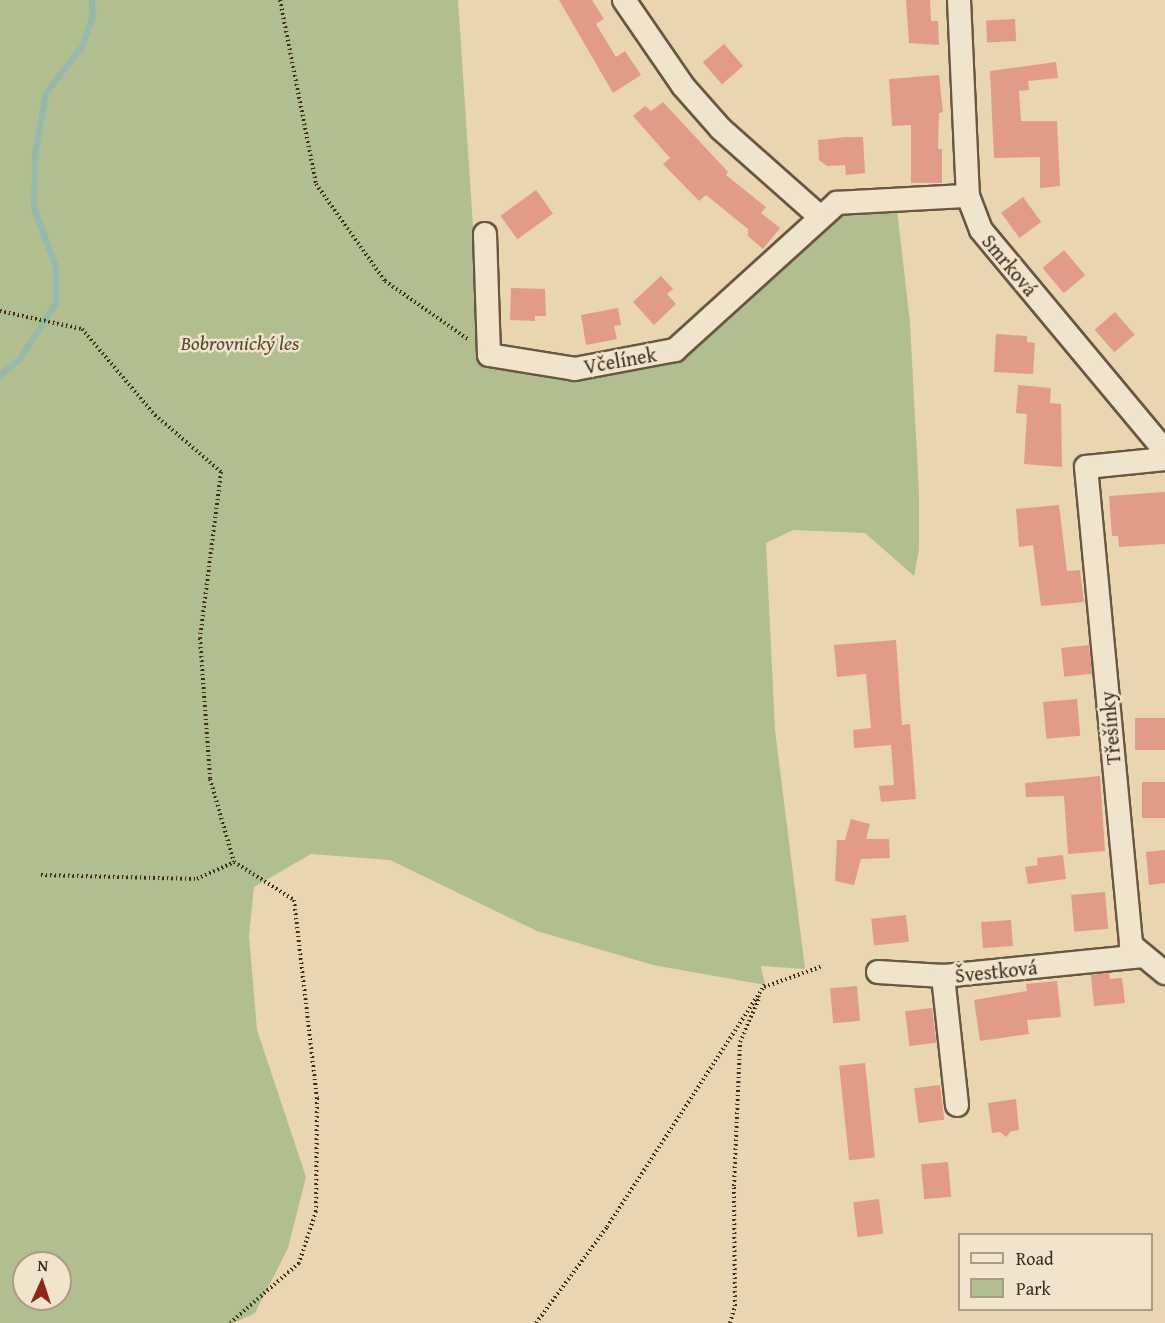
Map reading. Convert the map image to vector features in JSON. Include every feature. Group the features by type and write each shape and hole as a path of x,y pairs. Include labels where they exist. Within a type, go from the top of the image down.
{"street":[{"path":"624,0 683,86 721,129 819,216"},
{"name":"Smrková","path":"959,0 968,196 981,230 1165,451"},
{"name":"Včelínek","path":"489,355 575,369 675,350 819,216 837,203 968,196"},
{"path":"485,234 489,355"},
{"name":"Třešínky","path":"1165,459 1086,467 1131,945 1165,973"},
{"name":"Švestková","path":"957,1105 943,976 1142,956"},
{"path":"878,972 943,976"}],"path":[{"path":"280,0 316,184 385,280 489,355"},
{"path":"0,310 82,329 155,415 221,472 200,638 210,779 234,862 294,900 317,1121 316,1211 299,1263 230,1323"},
{"path":"41,875 197,879 234,862"},
{"path":"536,1323 606,1227 765,986 823,966"},
{"path":"730,1323 735,1306 734,1186 740,1042 765,986"}],"green space":[{"name":"Bobrovnický les","path":"0,0 458,0 481,348 530,371 675,358 837,213 897,209 910,323 919,493 919,549 914,576 865,533 793,530 766,543 775,730 805,969 761,966 765,985 653,965 537,931 390,860 311,854 254,887 249,936 257,1030 306,1177 288,1248 255,1313 234,1323 0,1323"}],"building":[{"path":"559,0 592,0 604,19 596,24 616,57 625,51 641,75 613,93"},
{"path":"906,0 930,0 931,21 938,21 939,45 909,43"},
{"path":"1015,19 1016,41 987,42 986,21"},
{"path":"724,44 743,66 722,84 703,62"},
{"path":"1056,62 1058,78 1028,81 1029,90 1019,91 1021,121 1057,121 1060,186 1040,188 1040,157 994,158 990,71"},
{"path":"939,75 943,112 939,113 938,149 942,149 942,183 911,183 911,125 892,126 889,79"},
{"path":"663,102 728,172 726,175 766,207 761,213 780,228 763,249 748,236 748,229 706,195 699,201 663,164 670,158 633,116 645,106 651,111"},
{"path":"863,137 865,173 846,175 845,165 827,166 819,160 818,140"},
{"path":"536,190 553,213 517,239 500,216"},
{"path":"1023,197 1041,222 1019,238 1001,213"},
{"path":"1064,250 1085,275 1064,293 1043,268"},
{"path":"661,276 673,289 667,294 676,304 654,325 633,302"},
{"path":"511,288 545,289 546,316 535,316 535,321 510,320"},
{"path":"618,308 621,325 614,326 617,339 586,345 581,315"},
{"path":"1115,312 1135,335 1114,352 1095,330"},
{"path":"996,334 1027,336 1027,342 1035,343 1033,374 994,372"},
{"path":"1018,385 1051,388 1050,403 1061,404 1062,467 1024,464 1027,414 1016,413"},
{"path":"1165,492 1165,544 1119,547 1118,536 1112,536 1109,496"},
{"path":"1059,505 1067,571 1080,570 1084,602 1041,606 1033,545 1019,547 1016,509"},
{"path":"896,640 902,725 910,724 916,799 881,802 879,786 894,785 891,745 854,748 853,730 871,728 866,674 837,677 834,645"},
{"path":"1089,645 1092,674 1064,677 1061,648"},
{"path":"1077,699 1080,736 1046,739 1043,702"},
{"path":"1135,718 1165,718 1165,750 1135,750"},
{"path":"1100,776 1105,851 1068,854 1064,796 1026,797 1025,783"},
{"path":"1142,782 1165,782 1165,818 1142,818"},
{"path":"851,819 870,824 866,839 889,839 890,858 861,859 854,885 835,881 837,840 845,840"},
{"path":"1165,850 1165,883 1149,885 1146,852"},
{"path":"1063,855 1066,879 1028,884 1025,867 1038,865 1037,858"},
{"path":"1105,892 1108,929 1074,932 1071,895"},
{"path":"906,915 909,942 874,946 871,919"},
{"path":"1011,920 1013,946 983,948 981,922"},
{"path":"1109,973 1110,979 1122,978 1125,1003 1094,1006 1091,975"},
{"path":"1057,981 1061,1017 1027,1020 1029,1034 980,1041 974,1000 1027,991 1026,984"},
{"path":"857,986 860,1021 833,1023 830,988"},
{"path":"932,1008 936,1043 909,1046 905,1011"},
{"path":"865,1063 875,1157 849,1160 839,1066"},
{"path":"940,1085 944,1120 918,1123 914,1088"},
{"path":"1016,1099 1019,1130 1011,1131 1006,1137 1000,1132 992,1133 988,1103"},
{"path":"948,1162 951,1197 924,1199 921,1164"},
{"path":"879,1199 883,1234 857,1237 853,1202"}],"waterway":[{"path":"0,376 20,359 56,303 56,267 34,208 35,154 46,93 82,47 93,15 92,0"}]}
